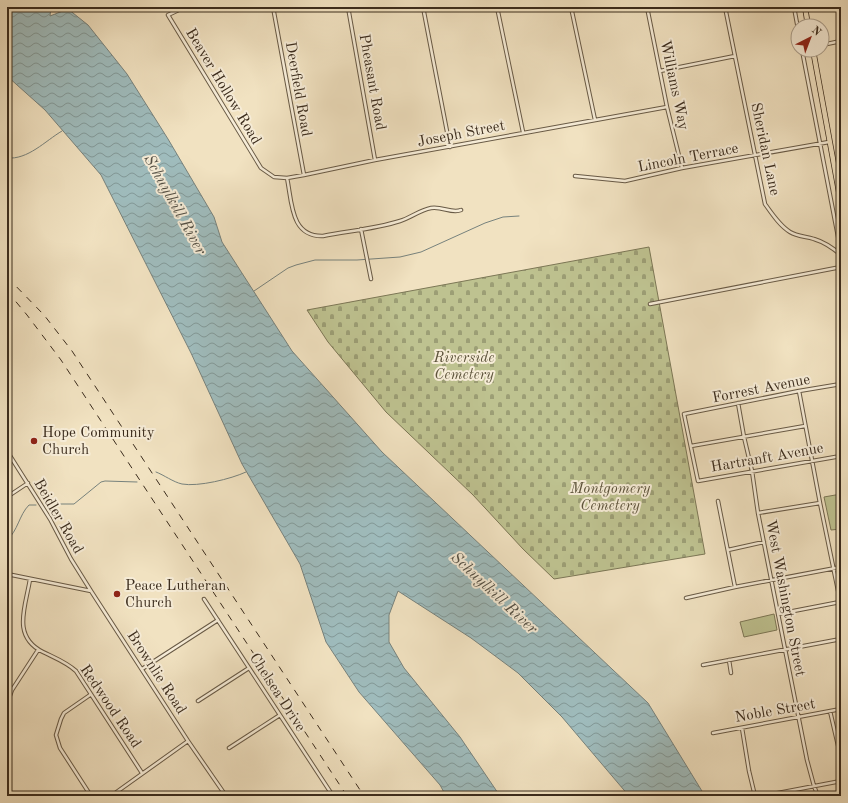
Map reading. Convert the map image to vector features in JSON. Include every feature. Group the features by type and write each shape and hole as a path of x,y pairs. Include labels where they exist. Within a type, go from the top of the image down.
{"main road":[{"path":"805,7 807,18"},
{"path":"814,58 841,203"}],"street":[{"name":"Beaver Hollow Road","path":"184,7 168,15 261,168"},
{"name":"Deerfield Road","path":"272,7 304,175"},
{"name":"Pheasant Road","path":"348,7 375,160"},
{"path":"423,7 450,147"},
{"path":"497,7 523,132"},
{"path":"571,7 594,120"},
{"name":"Williams Way","path":"647,7 667,107 682,168"},
{"name":"Sheridan Lane","path":"725,7 765,204 776,219 790,232 798,236 821,242 830,246 841,254"},
{"path":"794,7 796,18"},
{"path":"830,43 841,41"},
{"path":"660,71 735,56"},
{"path":"803,58 841,254"},
{"name":"Joseph Street","path":"261,168 274,176 287,178 523,132 667,107"},
{"name":"Lincoln Terrace","path":"575,176 625,181 682,168 829,142"},
{"path":"287,178 295,219 299,226 306,232 315,236 323,236 401,221 430,208 443,208 457,212 461,210"},
{"path":"361,229 371,279"},
{"path":"650,304 841,267"},
{"name":"Forrest Avenue","path":"691,446 684,414 841,384"},
{"path":"778,614 841,603 799,391"},
{"name":"West Washington Street","path":"738,403 778,614 814,786 818,796"},
{"path":"691,446 805,426"},
{"name":"Hartranft Avenue","path":"691,446 698,481 841,456"},
{"name":"Beidler Road","path":"7,451 57,530 71,559 91,591"},
{"path":"7,497 28,483"},
{"path":"718,501 734,587"},
{"path":"758,513 820,503"},
{"path":"728,550 764,542"},
{"path":"686,598 841,566"},
{"path":"7,574 30,580 91,591"},
{"name":"Redwood Road","path":"30,580 22,621 28,639 38,650 70,666 76,671 90,695 142,773"},
{"name":"Brownlie Road","path":"91,591 188,741 226,796"},
{"name":"Chelsea Drive","path":"204,599 333,796"},
{"path":"142,669 218,620"},
{"path":"704,665 841,639"},
{"path":"7,704 12,690 38,650"},
{"path":"729,660 731,673"},
{"path":"198,701 249,668"},
{"path":"90,695 64,713 58,724 56,735 60,748 91,796"},
{"name":"Noble Street","path":"713,733 841,709"},
{"path":"830,712 840,754"},
{"path":"229,748 280,715"},
{"path":"742,728 755,796"},
{"path":"111,796 188,741"},
{"path":"762,796 841,781"},
{"path":"260,795 280,794 286,796"}],"green space":[{"name":"Riverside Cemetery","path":"649,247 705,554 554,579 523,549 473,495 386,412 328,342 307,310"},
{"path":"841,494 841,529 831,530 824,497"},
{"path":"774,614 777,630 744,637 740,622"}],"water":[{"name":"Schuylkill River","path":"7,7 51,7 50,16 68,9 88,25 127,74 168,139 214,217 222,242 292,351 382,452 648,703 705,796 629,796 562,717 518,673 471,638 398,591 389,615 389,642 404,668 460,737 500,796 446,796 440,785 359,692 326,642 300,564 242,464 191,353 101,175 45,110 7,76"}],"waterway":[{"path":"7,158 15,158 29,153 62,131"},
{"path":"254,291 288,268 296,265 315,260 357,260 400,257 421,252 485,223 503,217 519,216"},
{"path":"156,472 179,483 189,485 214,482 246,472"},
{"path":"46,504 74,504 101,482 105,481 137,482"},
{"path":"7,540 14,532 23,513 29,505 36,505"}],"railway":[{"path":"7,277 44,315 72,351 364,796"},
{"path":"7,291 61,360 347,796"}],"place":[{"name":"Hope Community Church","path":"34,441"},
{"name":"Peace Lutheran Church","path":"117,594"}],"park label":[{"name":"Montgomery Cemetery","path":"610,496"}]}
